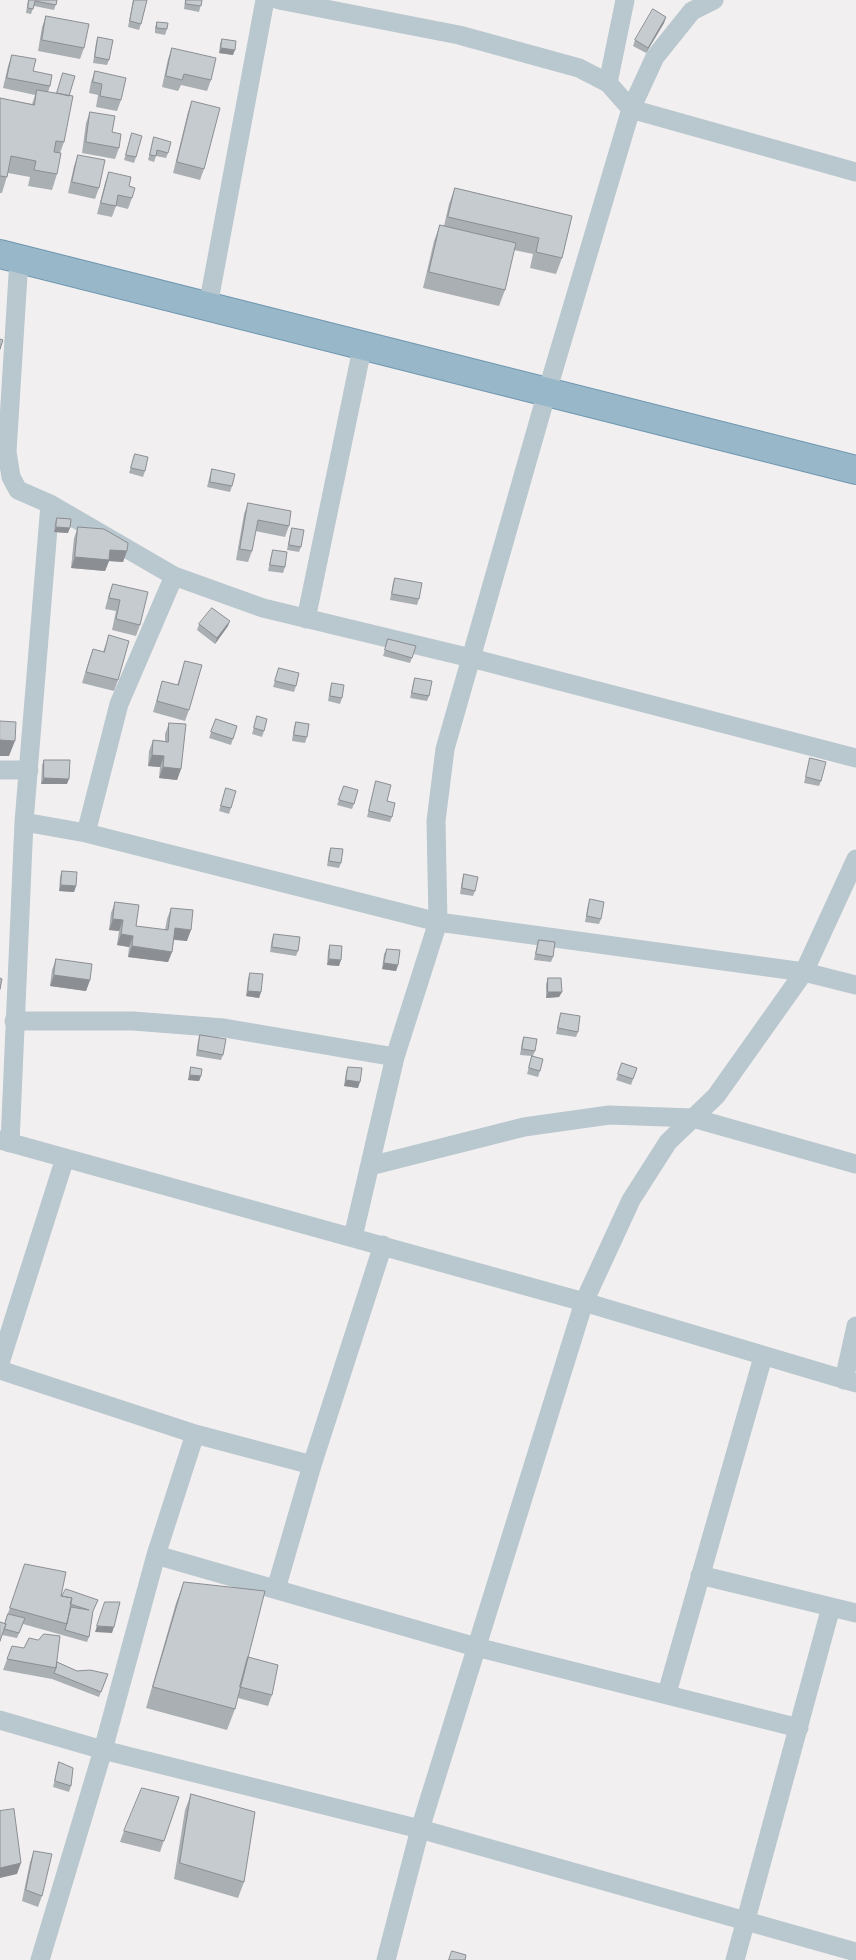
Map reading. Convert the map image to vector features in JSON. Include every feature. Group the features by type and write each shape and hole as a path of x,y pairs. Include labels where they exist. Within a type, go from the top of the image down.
{"highway":[{"path":"10,257 362,344 856,470"}],"street":[{"path":"208,306 265,0"},
{"path":"279,0 459,35 579,68 608,83 631,109 856,172"},
{"path":"608,83 625,0"},
{"path":"353,1237 396,1057 438,922 436,821 445,749 546,392 631,109 655,57 692,11 714,0"},
{"path":"10,257 8,460 11,477 18,490 50,504 174,576 263,608 471,658 856,758"},
{"path":"306,619 362,344"},
{"path":"50,504 24,822 14,1021 5,1141 584,1302 850,1382 856,1326"},
{"path":"86,833 119,704 174,576"},
{"path":"0,770 29,770"},
{"path":"24,822 86,833 438,922 804,972 856,985"},
{"path":"386,1960 420,1830 584,1302 631,1200 668,1142 716,1096 804,972 856,859"},
{"path":"14,1021 133,1021 224,1028 396,1057"},
{"path":"370,1166 524,1127 609,1116 693,1118 856,1164"},
{"path":"0,1363 65,1158"},
{"path":"276,1589 312,1465 383,1245"},
{"path":"667,1694 763,1357"},
{"path":"0,1370 195,1434 312,1465"},
{"path":"40,1960 104,1750 156,1555 195,1434"},
{"path":"156,1555 476,1647 799,1728"},
{"path":"700,1575 856,1613"},
{"path":"735,1960 748,1920 831,1607"},
{"path":"0,1720 104,1750 420,1830 748,1920 856,1952"}],"building":[{"path":"29,0 57,0 56,5 35,1 33,9 28,8"},
{"path":"134,0 147,0 141,24 130,21"},
{"path":"186,0 202,0 201,6 186,4"},
{"path":"653,9 666,17 648,48 635,40"},
{"path":"46,16 89,24 84,48 42,40"},
{"path":"157,22 168,23 167,29 157,28"},
{"path":"98,37 113,40 109,60 95,57"},
{"path":"222,39 236,41 235,50 221,48"},
{"path":"172,48 216,58 211,80 184,74 182,80 166,76"},
{"path":"12,55 36,59 33,71 52,75 50,86 7,78"},
{"path":"95,71 126,78 121,100 100,96 102,84 93,82"},
{"path":"63,73 75,76 69,96 57,93"},
{"path":"37,90 73,96 64,142 56,141 54,152 61,153 57,174 34,170 36,161 11,156 7,177 0,176 0,98 34,105"},
{"path":"192,101 220,108 204,169 177,162"},
{"path":"90,112 115,116 112,132 121,134 119,148 86,142"},
{"path":"132,133 142,136 136,157 126,155"},
{"path":"154,137 171,142 168,153 157,150 156,156 150,155"},
{"path":"78,155 105,160 99,188 72,182"},
{"path":"109,172 131,177 129,186 135,188 132,198 118,195 116,206 101,203"},
{"path":"455,188 572,216 562,258 536,252 539,238 448,217"},
{"path":"440,225 516,243 505,290 429,272"},
{"path":"135,454 148,457 145,471 131,468"},
{"path":"212,469 235,474 232,486 210,482"},
{"path":"248,503 291,511 289,526 258,520 252,551 240,549"},
{"path":"57,518 71,519 70,528 56,527"},
{"path":"78,527 104,529 128,543 127,551 110,550 109,560 75,557"},
{"path":"292,528 304,530 301,547 289,545"},
{"path":"273,550 287,552 285,567 270,565"},
{"path":"395,578 422,583 419,599 392,594"},
{"path":"113,584 148,592 140,625 116,619 120,600 109,598"},
{"path":"212,608 230,621 217,638 199,624"},
{"path":"109,635 129,641 118,680 86,672 93,649 104,652"},
{"path":"388,639 416,646 412,658 385,650"},
{"path":"185,661 202,665 189,710 157,701 162,681 178,685"},
{"path":"279,668 299,673 296,686 275,681"},
{"path":"415,678 432,681 429,696 412,693"},
{"path":"332,683 344,685 342,698 330,696"},
{"path":"257,716 267,719 264,731 254,728"},
{"path":"216,719 237,726 233,739 211,732"},
{"path":"0,721 16,722 15,741 0,740"},
{"path":"296,722 309,724 307,737 294,735"},
{"path":"169,723 186,724 181,769 163,767 164,756 152,755 153,740 168,742"},
{"path":"810,758 826,762 821,781 806,777"},
{"path":"44,760 70,760 69,779 44,778"},
{"path":"376,781 391,785 387,801 395,803 392,817 369,811"},
{"path":"344,786 358,790 354,804 339,800"},
{"path":"226,788 236,791 231,808 221,806"},
{"path":"331,848 343,849 341,863 329,861"},
{"path":"62,871 77,872 76,886 61,885"},
{"path":"464,874 478,877 475,891 462,888"},
{"path":"590,899 604,902 601,919 587,916"},
{"path":"115,902 139,905 136,926 168,930 171,908 193,910 191,930 175,928 172,952 132,946 133,936 121,934 123,920 113,919"},
{"path":"274,934 300,937 298,951 272,947"},
{"path":"539,940 555,942 553,957 536,954"},
{"path":"330,945 342,946 341,960 329,959"},
{"path":"387,949 400,950 398,965 384,963"},
{"path":"56,959 92,964 90,980 54,975"},
{"path":"250,973 263,974 261,992 248,991"},
{"path":"548,978 561,978 562,992 548,992"},
{"path":"561,1013 580,1016 578,1032 558,1028"},
{"path":"200,1035 226,1039 223,1055 198,1050"},
{"path":"524,1037 537,1039 535,1051 522,1049"},
{"path":"532,1056 543,1059 540,1071 529,1068"},
{"path":"622,1063 637,1068 633,1079 618,1074"},
{"path":"191,1067 202,1069 201,1076 190,1075"},
{"path":"348,1067 362,1068 360,1082 346,1080"},
{"path":"25,1564 66,1572 61,1596 72,1598 67,1624 10,1608"},
{"path":"184,1582 265,1591 235,1709 153,1687"},
{"path":"66,1589 98,1600 93,1611 89,1637 65,1630 71,1607 89,1610 70,1604 72,1598 62,1596"},
{"path":"105,1602 120,1602 114,1627 97,1626"},
{"path":"8,1614 25,1618 19,1633 4,1629"},
{"path":"0,1622 6,1624 0,1641"},
{"path":"44,1634 60,1636 56,1668 7,1659 12,1646 24,1648 29,1638 38,1640"},
{"path":"248,1657 278,1665 272,1695 240,1687"},
{"path":"57,1662 77,1671 90,1670 108,1674 101,1692 54,1673"},
{"path":"59,1762 73,1768 71,1786 55,1781"},
{"path":"142,1788 179,1797 164,1841 124,1831"},
{"path":"191,1794 255,1812 244,1882 180,1863"},
{"path":"14,1809 21,1863 0,1868 0,1811"},
{"path":"34,1851 52,1854 42,1896 26,1890"},
{"path":"452,1951 466,1955 465,1960 449,1960"}]}
